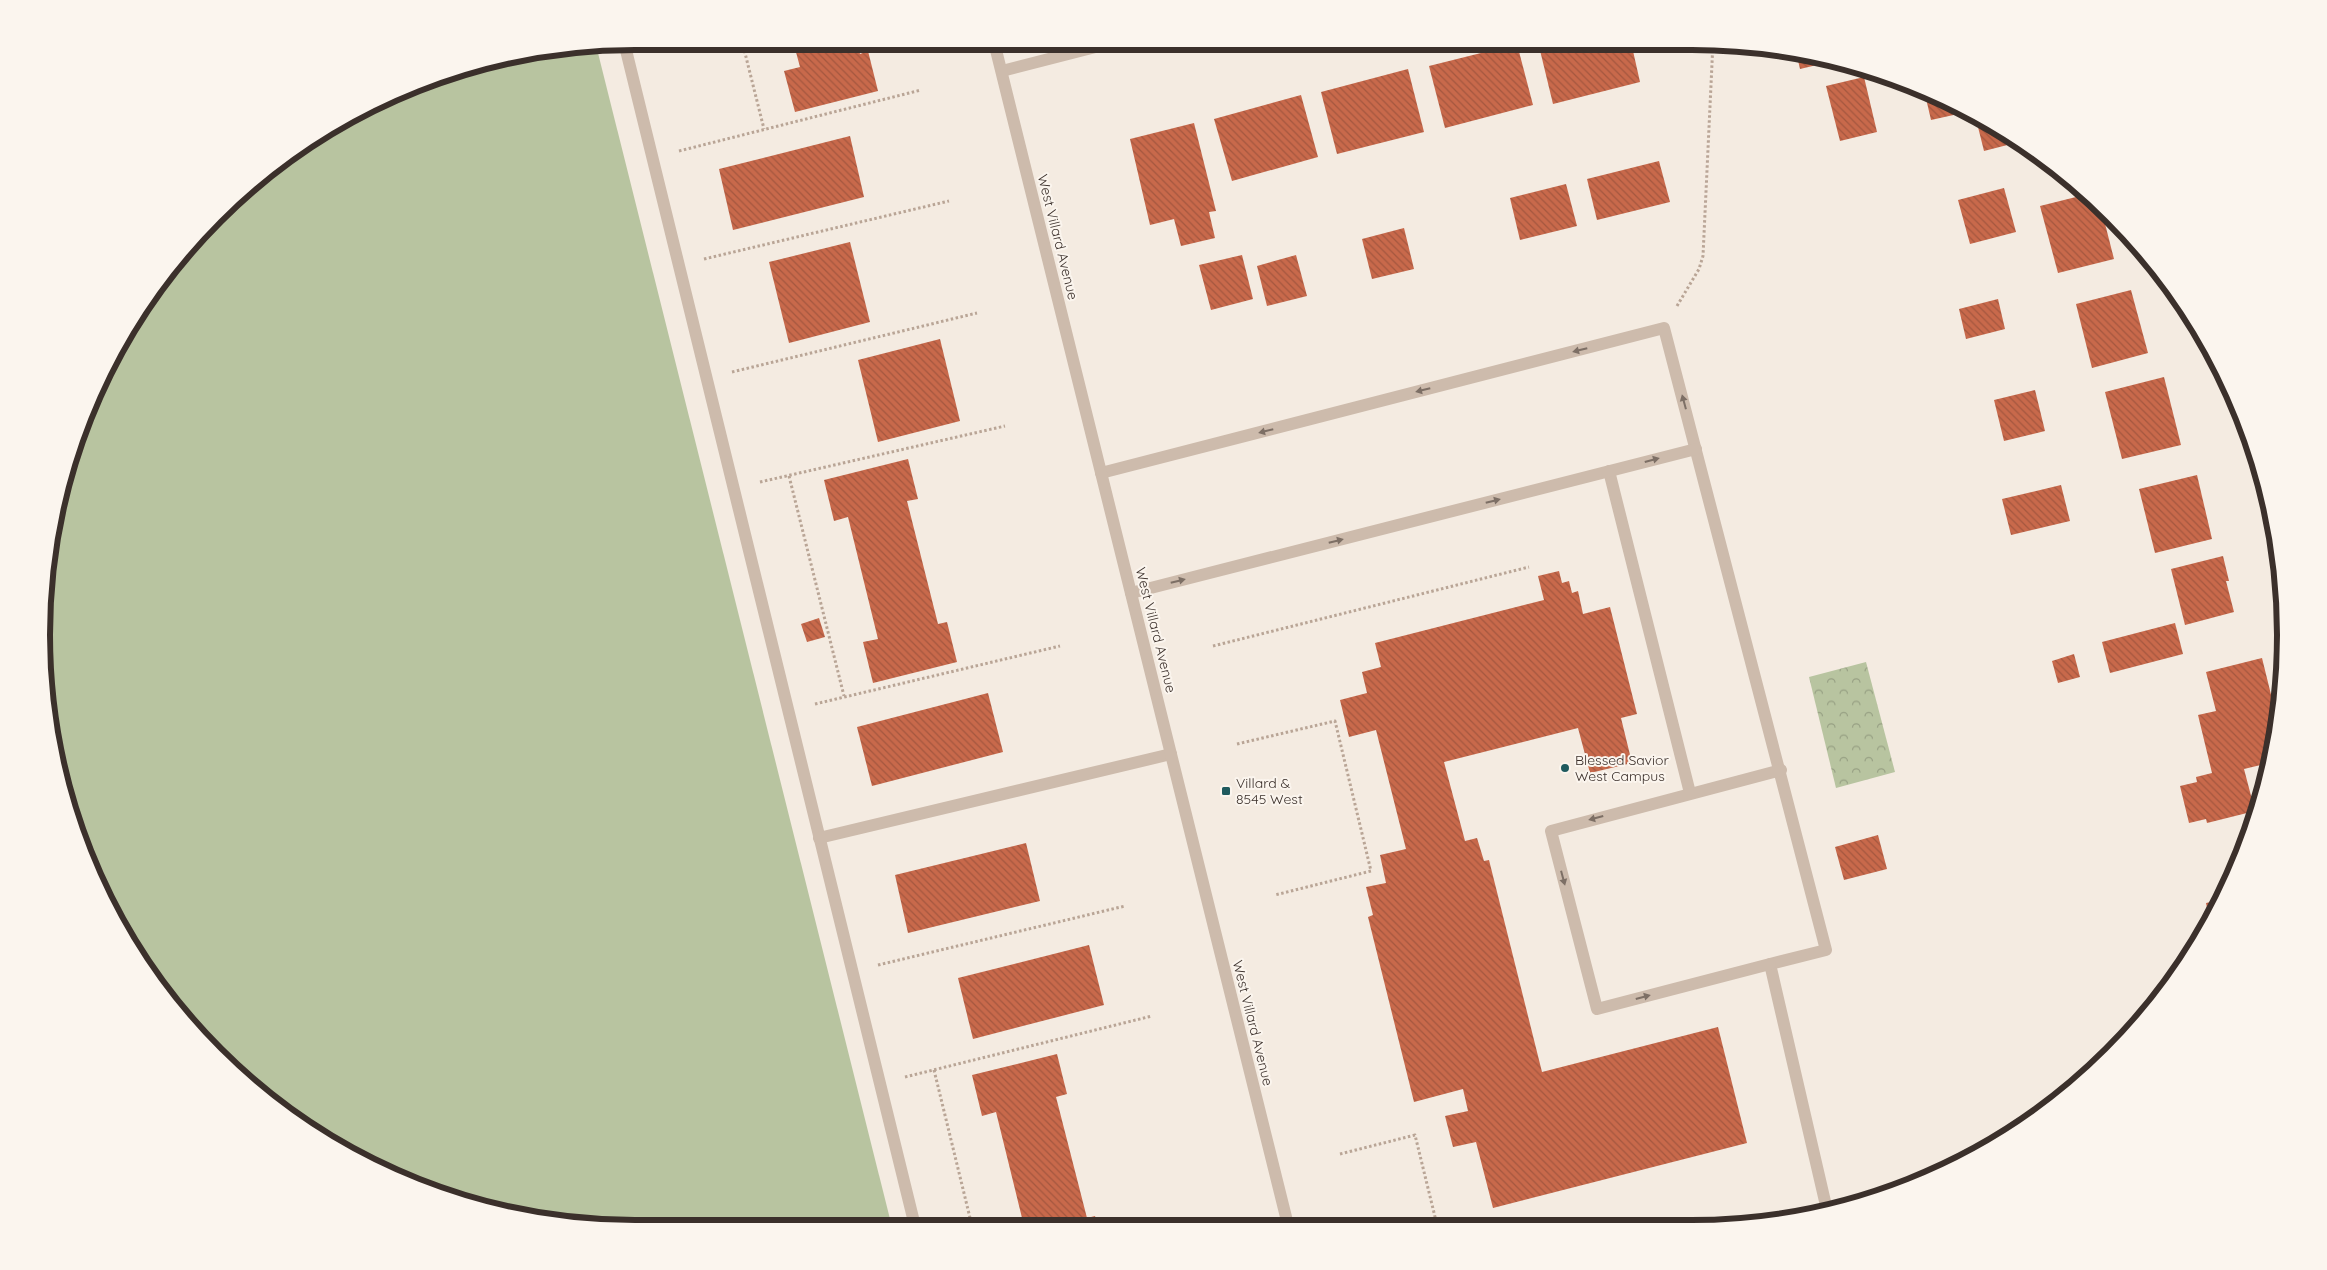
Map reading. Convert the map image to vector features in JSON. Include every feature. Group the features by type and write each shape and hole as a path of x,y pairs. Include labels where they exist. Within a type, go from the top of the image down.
{"street":[{"path":"626,50 914,1220"},
{"name":"West Villard Avenue","path":"996,50 1287,1220"},
{"path":"1002,71 1084,50"},
{"path":"1101,473 1664,328 1781,770 1826,950 1597,1009 1551,831 1781,770"},
{"path":"1131,593 1696,449"},
{"path":"1609,472 1690,793"},
{"path":"819,838 1171,754"},
{"path":"1770,964 1826,1204"}],"path":[{"path":"744,50 764,129"},
{"path":"1664,328 1698,269 1703,256 1713,51"},
{"path":"652,157 921,90"},
{"path":"678,265 949,201"},
{"path":"706,379 977,313"},
{"path":"733,488 1005,426"},
{"path":"789,476 844,696"},
{"path":"1213,646 1529,567"},
{"path":"788,711 844,696 1060,646"},
{"path":"1238,744 1335,721 1371,871 1275,895"},
{"path":"852,972 1125,906"},
{"path":"880,1083 1152,1016"},
{"path":"934,1070 971,1220"},
{"path":"1340,1154 1415,1135 1436,1220"}],"green space":[{"path":"597,51 890,1220 635,1220 559,1215 521,1209 447,1189 376,1160 342,1142 279,1099 221,1049 195,1021 171,991 128,928 110,894 95,859 81,823 70,786 61,749 51,673 51,597 61,521 81,447 110,376 128,342 171,279 221,221 249,195 279,171 342,128 376,110 447,81 521,61"},
{"path":"1866,662 1895,772 1836,788 1809,677"}],"building":[{"path":"795,50 859,50 860,54 868,51 878,91 795,112 784,71 800,67"},
{"path":"1493,50 1519,50 1533,105 1445,128 1429,66"},
{"path":"1540,50 1633,50 1640,82 1553,104"},
{"path":"1798,60 1820,64 1800,69"},
{"path":"1408,69 1424,132 1337,154 1321,92"},
{"path":"1864,77 1877,132 1840,141 1826,86"},
{"path":"1301,95 1318,157 1232,181 1214,119"},
{"path":"1926,99 1958,114 1931,120"},
{"path":"1194,123 1216,211 1209,212 1215,238 1181,246 1174,219 1150,225 1130,139"},
{"path":"1977,124 2010,144 1984,151"},
{"path":"850,136 864,197 733,230 719,169"},
{"path":"1659,161 1670,202 1597,220 1587,179"},
{"path":"1566,184 1577,226 1520,240 1510,198"},
{"path":"2004,188 2016,232 1970,244 1958,200"},
{"path":"2079,196 2104,219 2114,259 2058,273 2040,206"},
{"path":"1404,228 1414,269 1372,279 1362,239"},
{"path":"850,242 870,322 789,343 769,262"},
{"path":"1242,255 1253,299 1211,310 1199,265"},
{"path":"1296,255 1307,296 1267,306 1257,266"},
{"path":"2131,290 2148,353 2092,368 2076,304"},
{"path":"1998,299 2005,329 1966,339 1959,309"},
{"path":"940,339 960,421 878,442 858,360"},
{"path":"2164,377 2181,445 2122,459 2105,392"},
{"path":"2035,390 2045,431 2004,441 1994,400"},
{"path":"908,459 918,499 907,501 938,624 947,622 957,662 873,683 863,642 878,639 848,517 834,521 824,480"},
{"path":"2197,475 2212,539 2155,553 2139,489"},
{"path":"2061,485 2070,521 2011,535 2002,499"},
{"path":"2223,556 2229,581 2226,581 2234,612 2185,625 2171,569"},
{"path":"1559,571 1562,583 1569,581 1572,593 1578,591 1583,614 1610,607 1637,714 1621,718 1632,763 1590,773 1578,728 1444,762 1465,841 1477,838 1484,861 1489,860 1542,1072 1718,1027 1747,1143 1493,1208 1476,1142 1453,1147 1445,1116 1468,1111 1463,1089 1414,1102 1368,917 1373,915 1366,887 1386,883 1380,855 1406,849 1376,730 1349,737 1340,700 1367,693 1362,672 1381,667 1375,643 1544,600 1538,576"},
{"path":"819,618 825,637 807,642 801,624"},
{"path":"2175,623 2183,654 2110,673 2102,642"},
{"path":"2074,654 2080,677 2058,683 2052,661"},
{"path":"2262,658 2273,702 2272,711 2262,765 2244,769 2252,801 2249,812 2207,823 2206,819 2189,823 2180,786 2197,782 2196,777 2212,773 2198,715 2216,711 2206,672"},
{"path":"988,693 1003,752 872,786 857,727"},
{"path":"1878,835 1887,869 1844,880 1835,847"},
{"path":"1026,843 1040,901 908,933 895,875"},
{"path":"2213,902 2208,911 2206,903"},
{"path":"1089,945 1104,1005 973,1039 958,978"},
{"path":"1057,1054 1067,1094 1056,1097 1087,1218 1095,1216 1096,1220 1023,1220 996,1112 982,1116 972,1075"}],"place":[{"name":"Blessed Savior West Campus","path":"1565,768"},
{"name":"Villard & 8545 West","path":"1226,791"}]}
